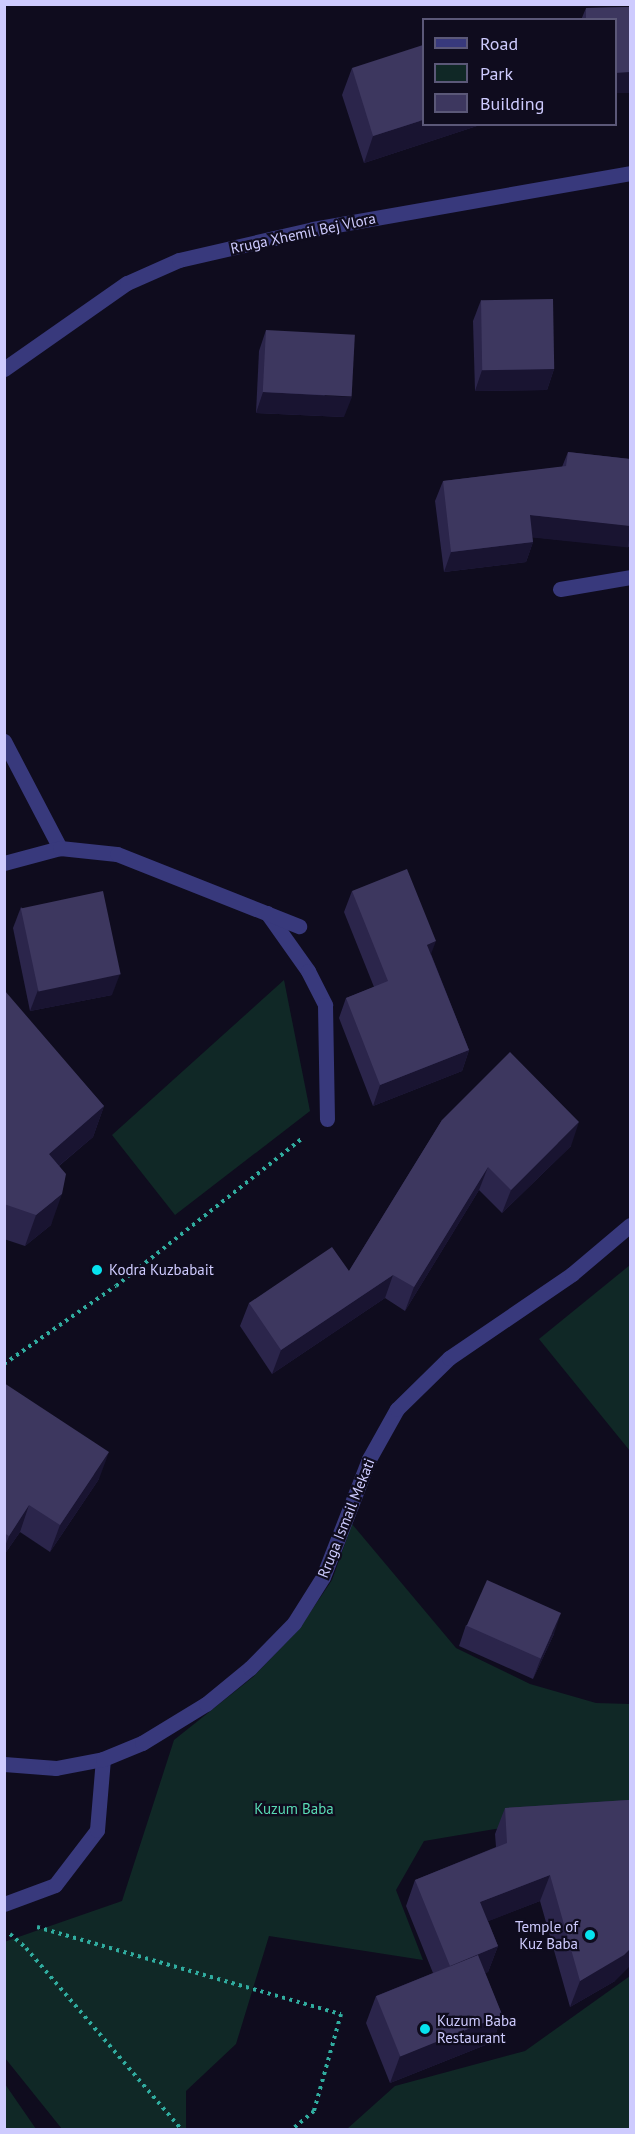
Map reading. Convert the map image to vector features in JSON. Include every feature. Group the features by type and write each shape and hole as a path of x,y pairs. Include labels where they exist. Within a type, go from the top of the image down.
{"street":[{"name":"Rruga Xhemil Bej Vlora","path":"4,369 127,283 179,260 313,229 630,173"},
{"path":"560,589 630,577"},
{"path":"4,741 60,848"},
{"path":"4,863 60,848 117,854 299,926"},
{"path":"267,913 308,971 325,1005 327,1119"},
{"name":"Rruga Ismail Mekati","path":"4,1764 56,1768 103,1759 142,1743 206,1704 287,1631 323,1577 369,1459 397,1409 449,1358 572,1274 630,1225"},
{"path":"4,1904 55,1884 97,1830 103,1759"}],"path":[{"path":"4,1364 116,1286 327,1119"},
{"path":"27,1924 341,2013 314,2111 291,2130"},
{"path":"4,1930 26,1948 182,2130"}],"green space":[{"path":"284,980 310,1111 175,1215 112,1135"},
{"path":"630,1265 630,1451 539,1339"},
{"name":"Kuzum Baba","path":"352,1524 456,1648 530,1684 596,1703 630,1704 630,1819 495,1829 424,1841 396,1890 423,1960 269,1936 236,2044 186,2091 186,2129 62,2129 5,2058 4,1942 122,1901 174,1740 253,1677 299,1629 332,1580"},
{"path":"630,1976 630,2129 347,2129 395,2086 525,2051"},
{"path":"5,2084 36,2129 5,2129"}],"building":[{"path":"630,7 630,72 617,73 617,18 586,18 586,8"},
{"path":"422,45 422,120 373,136 352,68"},
{"path":"553,299 554,369 482,370 481,300"},
{"path":"266,330 355,335 352,397 263,392"},
{"path":"568,452 630,459 630,526 530,515 533,542 451,552 443,481 566,466"},
{"path":"407,869 436,941 427,945 469,1050 380,1085 346,998 388,981 352,891"},
{"path":"103,891 121,974 39,992 21,908"},
{"path":"5,991 104,1106 49,1154 66,1174 62,1194 36,1215 4,1204"},
{"path":"510,1052 579,1122 511,1190 488,1167 414,1287 393,1275 281,1350 249,1303 332,1247 349,1271 442,1120"},
{"path":"4,1383 109,1452 60,1525 29,1505 9,1536 4,1533"},
{"path":"487,1580 561,1613 541,1659 467,1626"},
{"path":"630,1800 630,1949 624,1955 580,1981 550,1875 480,1902 498,1946 450,1966 415,1880 507,1843 505,1808"},
{"path":"478,1955 502,2015 400,2056 376,1996"}],"place":[{"name":"Kodra Kuzbabait","path":"97,1270"},
{"name":"Temple of Kuz Baba","path":"590,1935"},
{"name":"Kuzum Baba Restaurant","path":"425,2029"}]}
